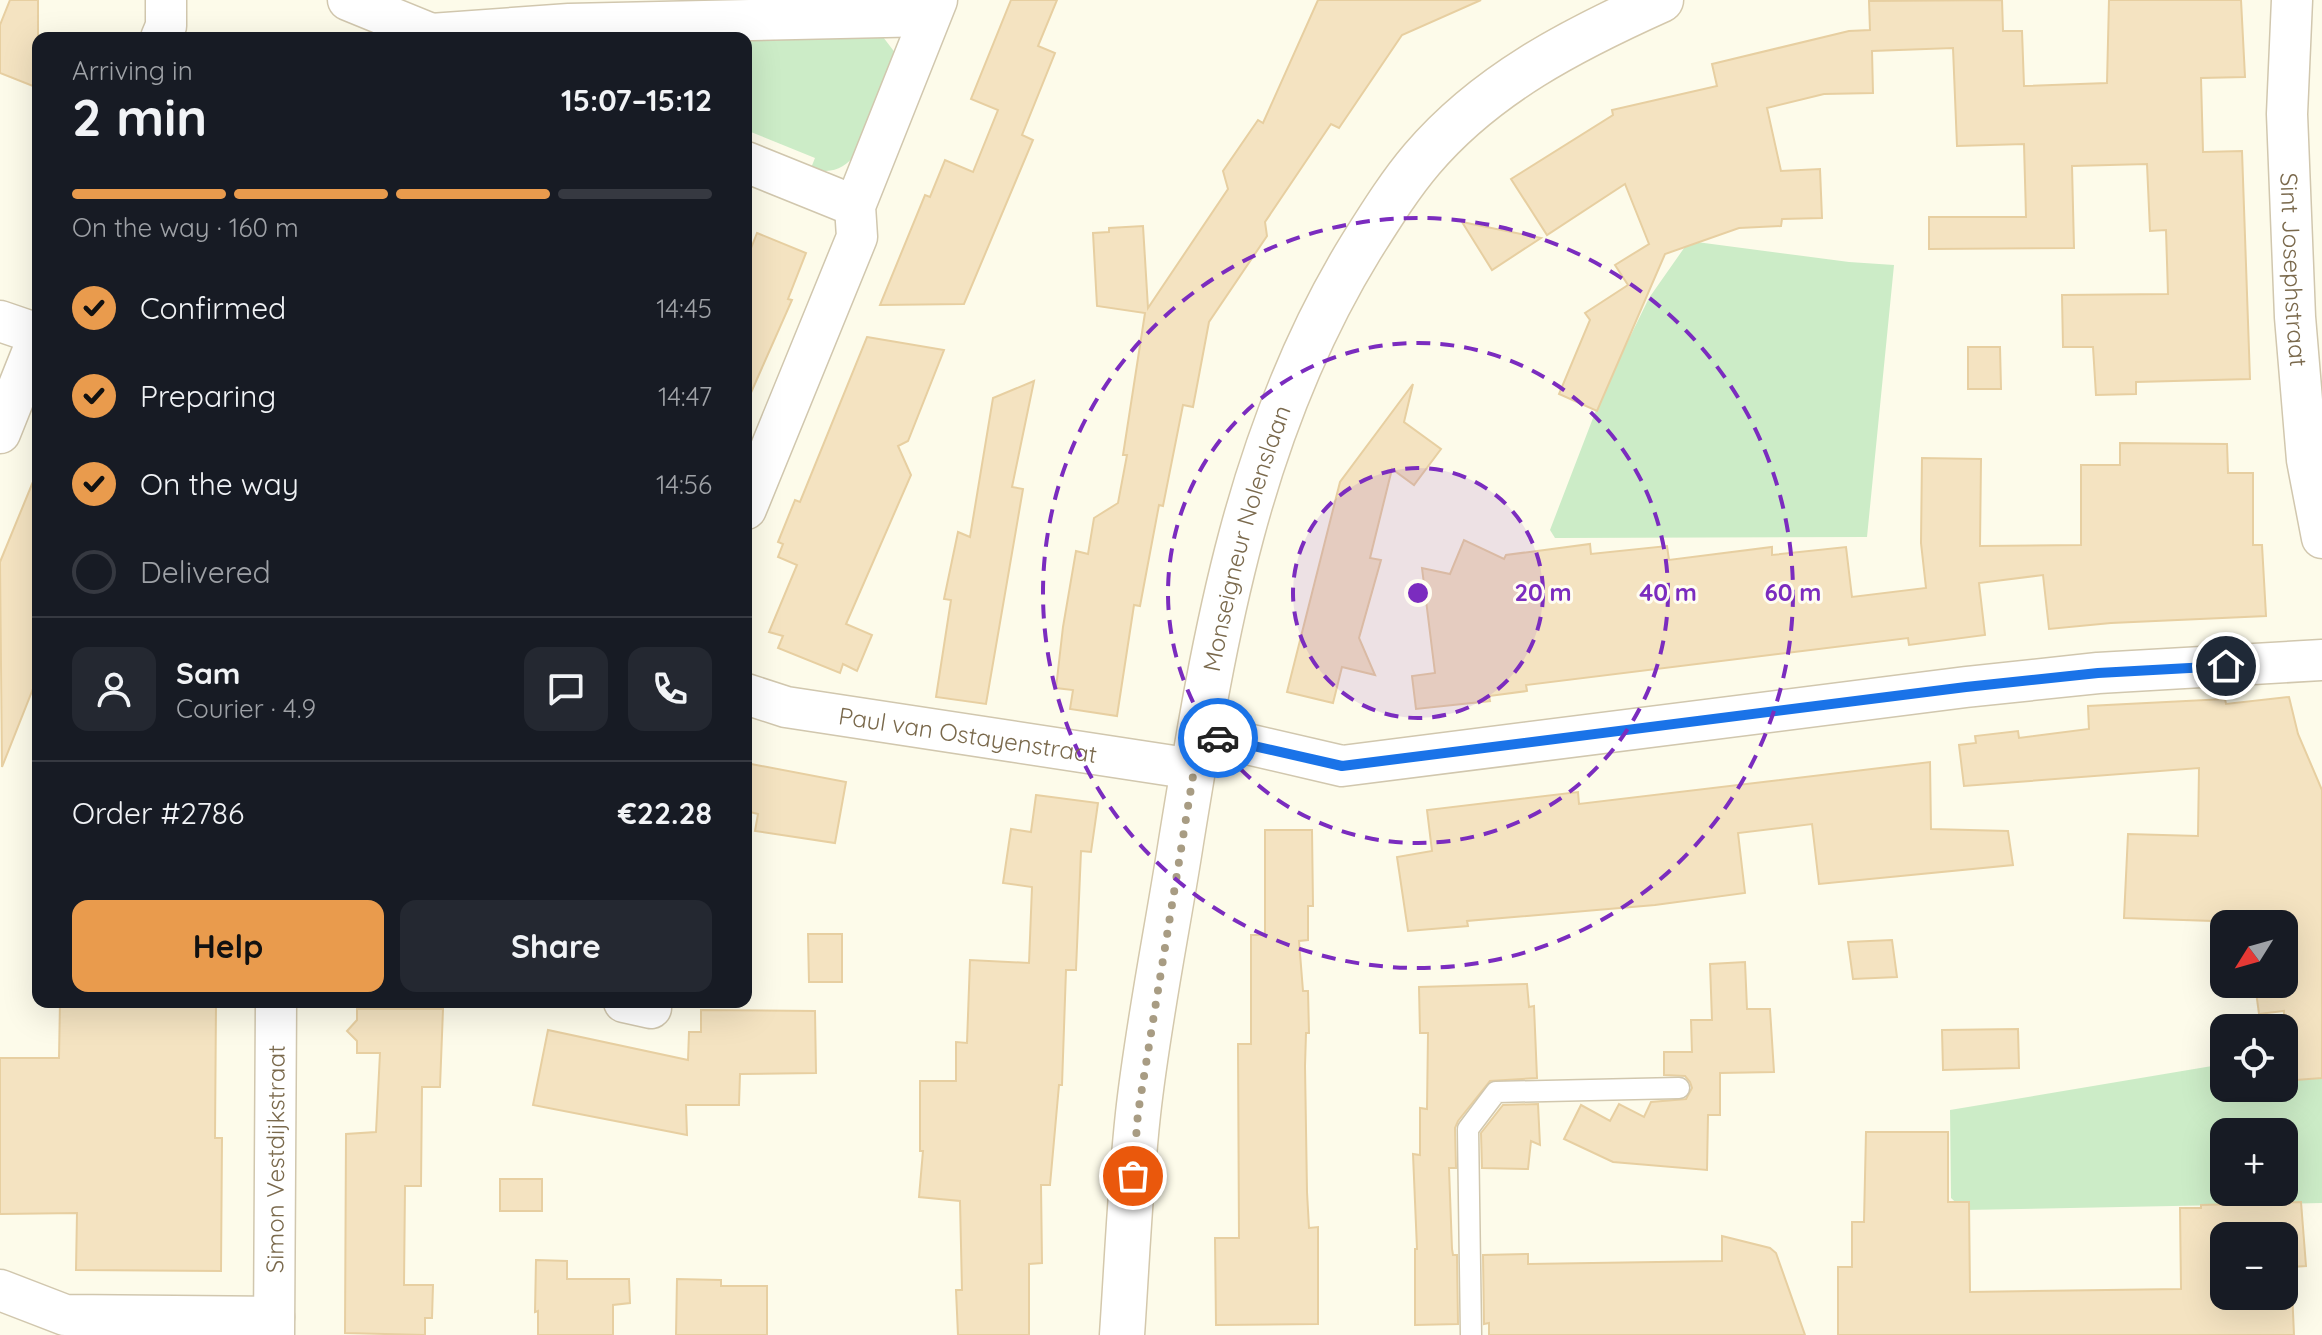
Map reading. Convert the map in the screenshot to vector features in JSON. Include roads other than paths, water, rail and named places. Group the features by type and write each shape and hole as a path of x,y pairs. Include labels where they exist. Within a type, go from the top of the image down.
{"street":[{"path":"164,32 166,0"},
{"path":"348,0 426,32"},
{"name":"Monseigneur Nolenslaan","path":"1122,1335 1138,1113 1196,751 1221,620 1247,513 1274,426 1302,357 1336,288 1420,160 1493,91 1598,28 1661,0"},
{"name":"Sint Josephstraat","path":"2292,0 2288,32 2287,114 2295,317 2307,460 2322,538"},
{"path":"480,32 569,24 933,8 855,206 857,237 752,494"},
{"path":"752,164 855,206"},
{"path":"0,321 32,334"},
{"path":"0,433 32,351"},
{"name":"Paul van Ostayenstraat","path":"752,696 786,707 1342,766 1996,684 2098,673 2322,660"},
{"name":"Simon Vestdijkstraat","path":"0,1290 65,1315 274,1326 276,1008"}],"lane":[{"path":"1471,1335 1468,1129 1496,1092 1679,1088"}]}
